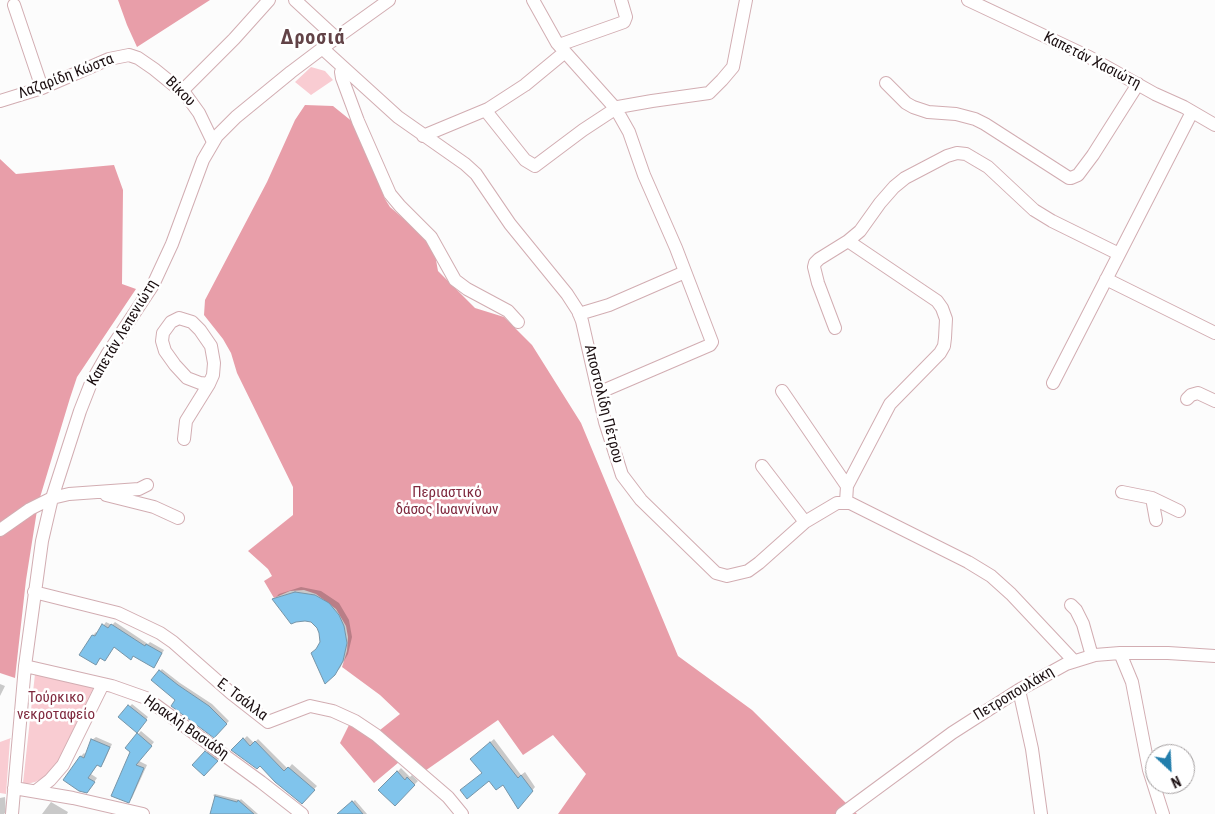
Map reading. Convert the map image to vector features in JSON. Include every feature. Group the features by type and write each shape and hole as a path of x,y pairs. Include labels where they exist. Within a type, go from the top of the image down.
{"street":[{"path":"182,91 234,39 269,0"},
{"path":"295,0 336,38"},
{"name":"Καπετάν Λεπενιώτη","path":"12,814 34,592 42,541 52,498 91,383 157,277 172,244 203,160 213,142 236,117 322,48 389,0"},
{"path":"533,0 562,48 616,109 632,138 644,175 712,342 710,345 598,392"},
{"path":"423,136 486,111 513,94 562,48 624,22 626,17 621,0"},
{"path":"486,111 525,160 535,166 583,130 616,109 627,105 711,92 731,71 746,0"},
{"name":"Καπετάν Χασιώτη","path":"968,0 996,6 1215,125"},
{"path":"14,6 42,88"},
{"name":"Αποστολίδη Πέτρου","path":"322,48 398,117 465,164 476,174 510,224 567,294 579,314 610,442 619,469 626,482 645,504 718,575 732,575 752,568 805,522 837,503 846,502"},
{"name":"Βίκου","path":"132,56 154,68 182,91 200,113 213,142"},
{"name":"Λαζαρίδη Κώστα","path":"0,101 42,88 109,59 132,56"},
{"path":"343,67 341,72 342,78 355,112 386,184 395,200 431,236 455,280 467,289 508,311 518,322"},
{"path":"886,83 906,103 913,107 928,112 956,114 975,119 1068,178 1078,174 1093,155 1138,84"},
{"path":"1053,383 1192,112"},
{"path":"835,328 818,283 814,267 815,263 848,241 860,230 880,202 900,181 947,156 962,153 981,161 1028,205 1044,217 1119,254"},
{"path":"848,241 937,302 944,312 946,329 944,346 940,354 890,404 847,486 846,502 968,562 991,576 1007,589 1074,661"},
{"path":"579,314 609,305 685,272"},
{"path":"1106,279 1215,334"},
{"path":"184,439 186,421 209,384 214,369 211,346 196,326 185,319 179,318 172,322 164,333 162,341 165,351 187,378 209,384"},
{"path":"782,391 847,486"},
{"path":"1187,399 1198,393 1215,401"},
{"path":"762,466 805,522"},
{"path":"0,530 30,509 52,498 93,492 139,489 147,485"},
{"path":"93,492 154,507 178,518"},
{"path":"1122,492 1152,498 1180,511"},
{"path":"1152,498 1156,520"},
{"name":"Ε. Τσάλλα","path":"34,592 118,613 160,633 266,720 272,721 310,706 333,711 355,721 376,735 448,797 462,814"},
{"path":"1071,605 1076,610 1083,624 1092,656"},
{"path":"1120,653 1132,682 1149,770 1163,814"},
{"name":"Πετροπουλάκη","path":"842,814 952,733 1019,690 1074,661 1092,656 1120,653 1168,653 1215,656"},
{"name":"Ηρακλή Βασιάδη","path":"26,666 103,684 130,692 152,702 246,770 302,814"},
{"path":"36,791 50,780 62,765 103,684"},
{"path":"1019,690 1032,749 1041,814"},
{"path":"14,788 144,814"}],"green space":[{"path":"118,0 210,0 137,47"},
{"path":"311,67 325,71 333,80 311,95 295,82"},
{"name":"Περιαστικό δάσος Ιωαννίνων","path":"305,105 333,106 354,123 385,199 390,207 428,240 434,249 438,271 475,308 504,317 532,345 581,423 678,656 752,710 857,814 558,814 586,774 553,735 523,755 498,720 422,773 405,757 374,783 340,743 349,725 370,738 400,714 380,695 342,667 347,651 348,637 346,626 336,609 316,594 304,590 290,591 274,598 264,581 272,576 268,569 248,551 293,515 293,487 237,373 231,353 223,339 204,315 205,300 267,182 295,120"},
{"path":"0,159 16,174 114,165 123,190 122,284 136,289 77,377 70,398 38,504 26,580 15,678 0,673"},
{"name":"Τούρκικο νεκροταφείο","path":"35,674 94,687 55,767 43,778 27,784 23,783"},
{"path":"11,738 6,794 0,793 0,742"}],"building":[{"path":"295,592 315,595 329,603 339,615 344,626 347,643 343,661 335,675 325,684 311,653 320,642 317,628 311,622 305,621 291,624 272,599"},
{"path":"102,624 108,628 111,624 145,646 146,644 162,653 154,668 133,656 131,660 114,647 105,661 100,658 96,665 79,655 92,635 95,636"},
{"path":"159,670 209,706 227,724 214,738 171,706 175,700 151,680"},
{"path":"128,705 147,720 137,733 118,717"},
{"path":"137,733 152,746 136,765 144,768 129,803 111,796 130,752 125,748"},
{"path":"243,738 250,746 255,741 284,771 288,767 315,790 302,804 275,782 260,766 257,769 231,750"},
{"path":"91,739 110,747 101,767 97,765 88,778 95,782 87,793 79,791 63,780 80,756 84,758"},
{"path":"490,742 518,778 521,775 533,791 518,809 503,785 496,790 489,781 467,799 460,790 482,773 470,759"},
{"path":"205,751 218,761 204,776 192,765"},
{"path":"397,771 405,780 407,777 415,785 395,806 378,790"},
{"path":"215,796 237,802 238,800 254,814 210,814"},
{"path":"352,801 363,814 337,814"}],"district":[{"name":"Δροσιά","path":"313,39"}]}
